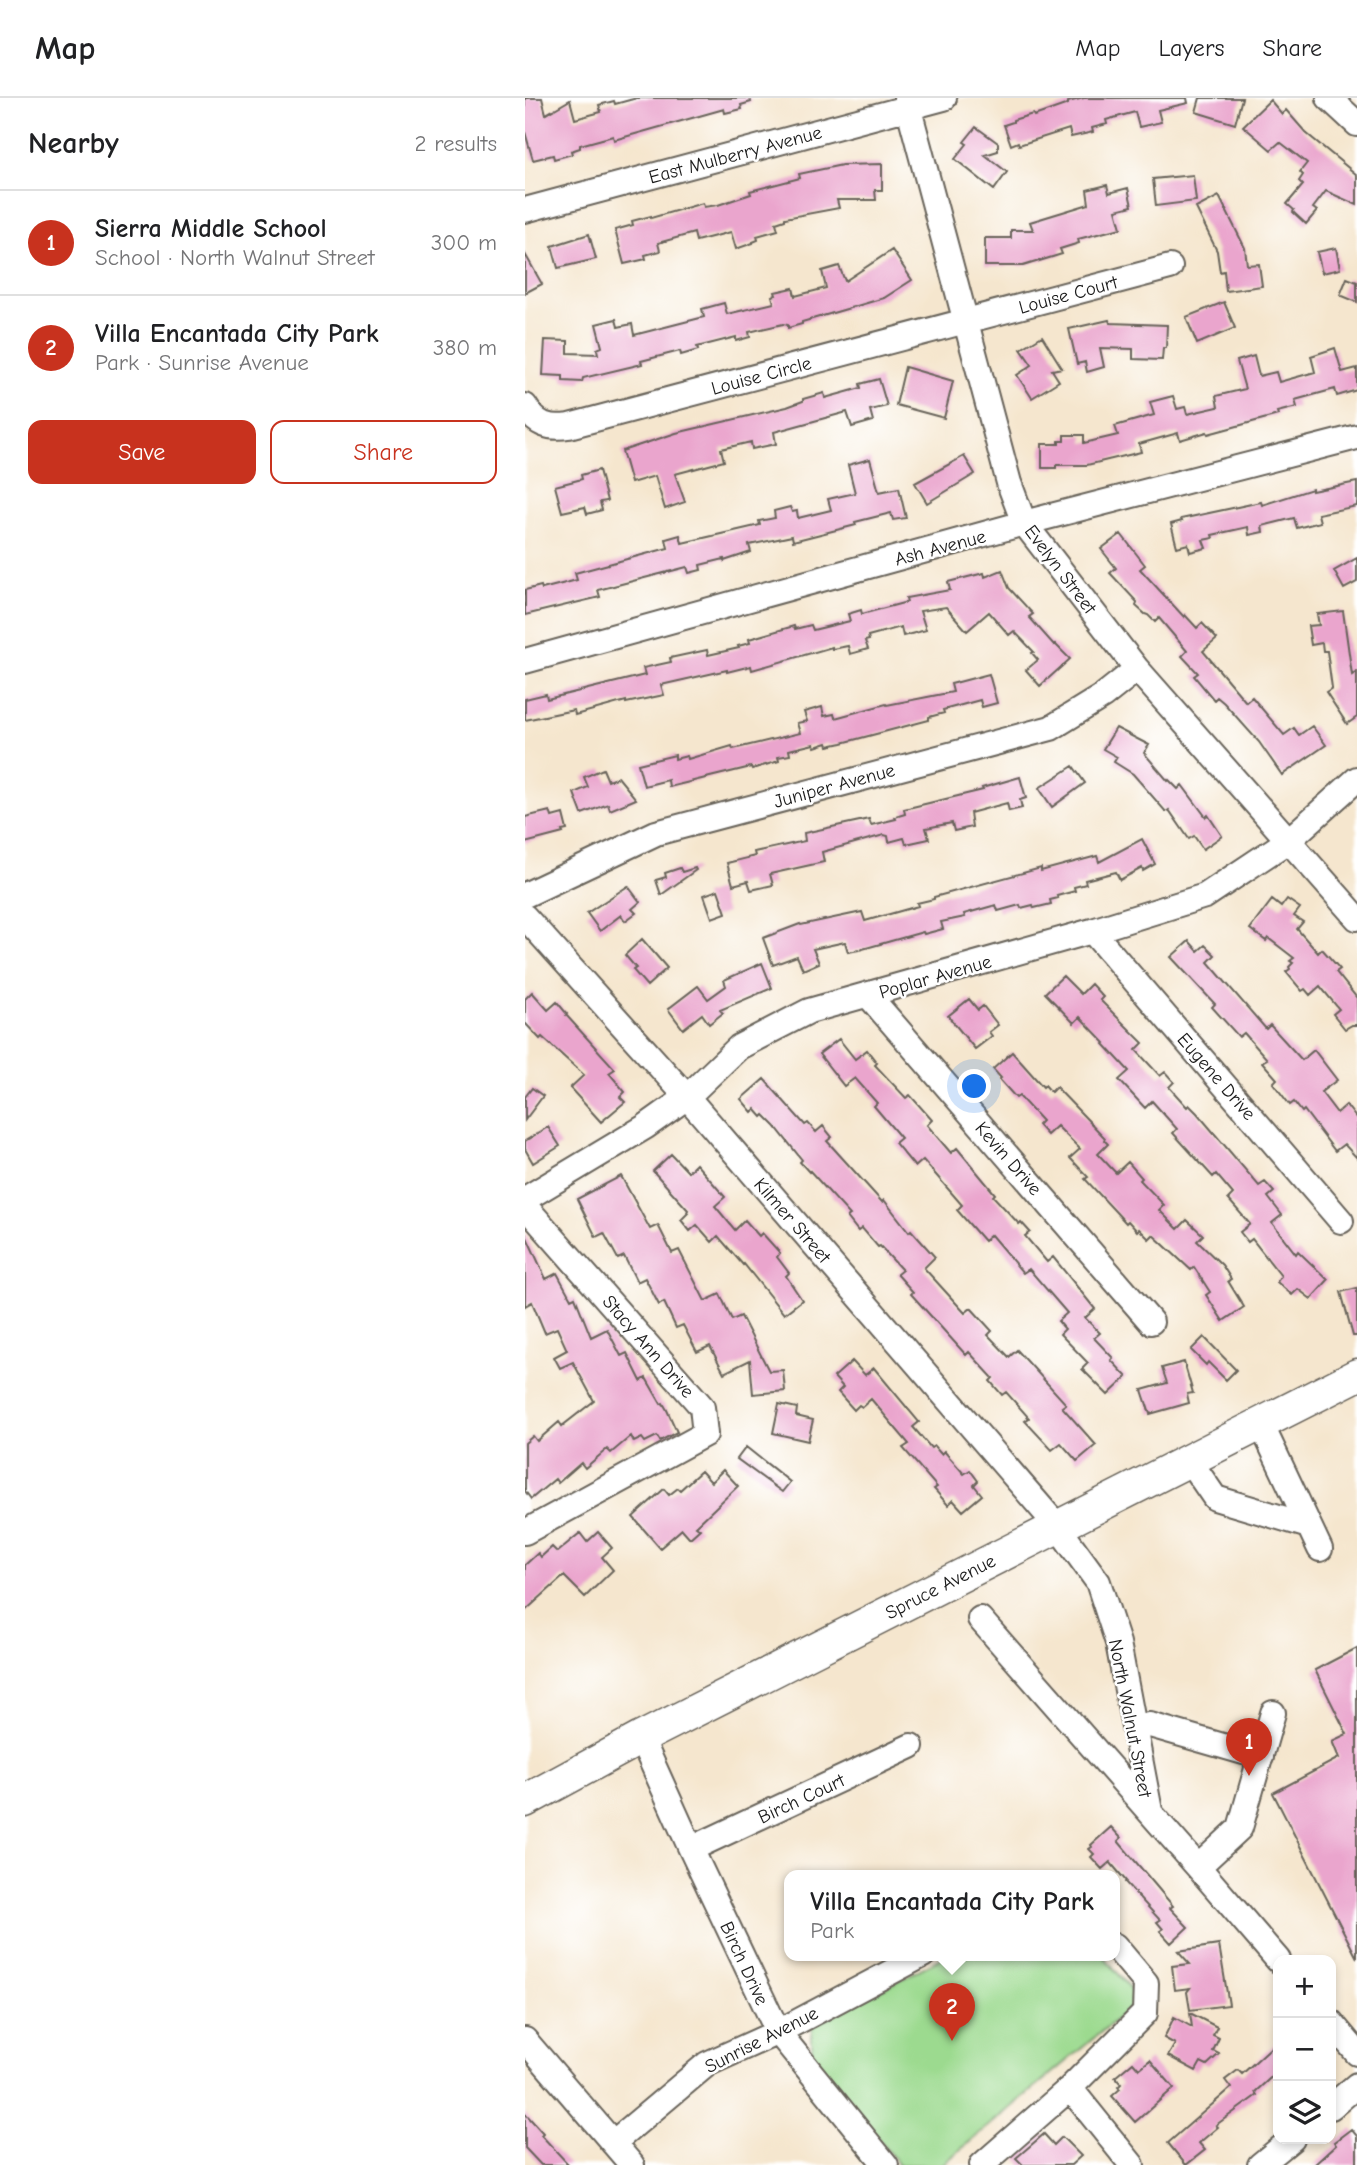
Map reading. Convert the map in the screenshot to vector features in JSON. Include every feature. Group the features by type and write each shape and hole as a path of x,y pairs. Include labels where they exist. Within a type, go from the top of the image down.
{"main road":[{"name":"Spruce Avenue","path":"525,1801 641,1738 1357,1375"}],"street":[{"name":"East Mulberry Avenue","path":"525,210 908,103 944,98"},
{"path":"1329,98 1357,124"},
{"name":"Evelyn Street","path":"908,103 1009,483 1024,523 1137,669 1357,918"},
{"name":"Louise Court","path":"965,321 1170,267"},
{"name":"Louise Circle","path":"525,406 533,419 556,433 569,426 965,321"},
{"name":"Ash Avenue","path":"525,662 1024,523 1357,437"},
{"name":"Juniper Avenue","path":"525,895 656,833 1051,728 1103,696 1137,669"},
{"name":"Poplar Avenue","path":"525,1199 645,1127 687,1097 739,1047 809,1011 1093,931 1205,896 1289,840 1357,779"},
{"name":"Kilmer Street","path":"525,917 687,1097 1058,1527"},
{"name":"Eugene Drive","path":"1093,931 1341,1222"},
{"name":"Kevin Drive","path":"868,995 1151,1322"},
{"name":"Stacy Ann Drive","path":"525,1206 702,1407 705,1434 525,1532"},
{"path":"1261,1424 1320,1549"},
{"path":"1189,1460 1215,1498 1309,1526"},
{"name":"North Walnut Street","path":"1058,1527 1098,1582 1118,1643 1150,1811 1274,1955"},
{"path":"980,1619 1150,1811"},
{"path":"1199,1867 1240,1828 1273,1713"},
{"path":"1134,1727 1150,1725 1261,1757"},
{"name":"Birch Drive","path":"641,1738 778,2032 886,2165"},
{"name":"Birch Court","path":"691,1849 911,1746"},
{"path":"982,2165 1070,2088 1145,2013 1146,1983 1120,1953"},
{"name":"Sunrise Avenue","path":"613,2143 707,2064 778,2032 912,1961"},
{"path":"1336,2028 1357,2053"},
{"path":"525,2040 632,2165"},
{"path":"1336,2103 1357,2085"},
{"path":"1070,2088 1132,2165"},
{"path":"1260,2165 1286,2144"}],"green space":[{"path":"936,1961 1108,1961 1131,1989 1131,2007 942,2165 899,2165 812,2055 812,2026"}],"building":[{"path":"525,98 542,98 546,114 570,100 575,119 601,112 599,105 637,98 750,98 751,102 741,105 742,109 725,113 724,109 614,140 613,136 580,145 580,148 571,151 572,154 554,159 553,155 533,160 525,132"},
{"path":"1084,98 1187,98 1188,103 1158,110 1161,122 1139,127 1135,112 1106,120 1107,124 1092,128 1093,132 1071,137 1069,129 1019,145 1018,142 1011,145 1004,125"},
{"path":"1200,98 1242,98 1235,124 1196,112"},
{"path":"1270,100 1282,114 1286,110 1306,133 1357,175 1357,205 1326,191 1313,208 1317,211 1306,224 1293,212 1287,204 1303,185 1299,181 1303,175 1300,172 1307,163 1280,142 1271,150 1243,126"},
{"path":"976,127 998,143 998,151 985,155 1007,172 994,190 955,159"},
{"path":"882,164 882,190 875,190 876,200 837,200 839,208 785,218 776,223 778,230 757,236 758,240 736,249 731,232 696,241 694,233 658,243 660,251 645,255 646,259 624,264 615,230 633,225 632,221 703,203 704,207 718,205 751,194 750,191 800,178 799,174 842,165"},
{"path":"1193,175 1196,201 1156,206 1153,179"},
{"path":"1107,185 1109,193 1128,188 1132,206 1116,210 1121,228 1078,239 1079,243 1060,249 1062,254 1023,266 985,266 985,238 1011,238 1011,230 1033,230 1030,222 1089,204 1087,190"},
{"path":"1219,196 1245,248 1247,265 1259,264 1262,286 1226,291 1224,271 1220,272 1217,251 1196,208"},
{"path":"589,234 596,259 558,268 552,246"},
{"path":"1336,248 1340,269 1322,273 1317,252"},
{"path":"892,250 912,280 884,298 788,328 788,325 783,324 749,332 750,337 736,341 736,337 697,347 698,350 681,355 680,351 641,361 642,364 583,378 582,382 563,381 563,376 543,375 545,340 568,341 568,353 598,354 597,349 602,347 596,324 616,319 618,327 632,324 634,335 704,317 702,309 724,303 727,314 774,303 772,296 776,295 775,292 793,288 795,296 826,288 822,271 839,266 845,281"},
{"path":"525,254 542,284 525,293"},
{"path":"1347,278 1357,282 1357,302 1340,295"},
{"path":"1224,302 1235,328 1197,344 1186,317"},
{"path":"1109,320 1110,323 1167,325 1166,348 1163,348 1162,360 1133,359 1133,349 1100,348 1104,367 1087,372 1085,362 1077,364 1069,329"},
{"path":"1042,336 1062,368 1052,370 1059,381 1032,398 1017,375 1032,365 1021,349"},
{"path":"1335,348 1342,372 1357,368 1357,390 1337,396 1335,389 1295,400 1297,407 1277,412 1278,415 1208,434 1207,432 1180,440 1178,433 1139,444 1141,452 1087,465 1042,468 1042,444 1059,444 1059,441 1064,441 1064,435 1084,435 1084,443 1118,435 1115,426 1154,415 1150,402 1173,396 1177,409 1185,407 1187,414 1218,407 1216,396 1245,389 1237,361 1254,356 1259,376 1276,372 1279,382 1315,372 1311,356"},
{"path":"905,367 953,381 944,418 896,405"},
{"path":"879,379 887,406 870,410 873,421 852,427 847,412 774,432 776,444 752,449 751,442 721,449 724,461 675,474 685,502 665,509 655,476 631,483 622,451 676,433 787,407 824,393 825,398 861,388 860,384"},
{"path":"964,456 975,474 927,503 915,483"},
{"path":"870,459 879,492 899,488 906,518 893,520 891,513 793,541 792,536 749,545 751,552 700,565 701,570 689,573 687,567 598,590 600,597 525,615 525,590 541,586 542,589 577,580 575,573 668,548 666,539 680,535 682,543 760,525 759,521 775,518 774,511 790,507 792,512 797,511 798,518 831,510 828,499 855,493 848,465"},
{"path":"599,470 607,501 600,502 602,510 587,514 585,507 562,512 555,486 582,479 581,475"},
{"path":"1357,482 1357,506 1318,514 1320,522 1297,528 1294,518 1262,526 1263,532 1249,535 1248,527 1212,535 1213,538 1203,540 1206,548 1190,552 1188,544 1177,547 1171,524 1182,521 1181,519 1261,502 1262,505 1312,489"},
{"path":"1121,534 1145,565 1140,569 1184,617 1185,615 1197,628 1202,623 1217,639 1203,651 1246,702 1252,697 1284,735 1294,728 1299,735 1312,726 1326,745 1282,775 1259,742 1224,703 1217,697 1214,700 1194,676 1198,673 1182,656 1187,651 1159,618 1155,622 1136,606 1137,602 1110,573 1116,568 1101,549"},
{"path":"1357,558 1357,582 1344,589 1334,571"},
{"path":"1002,570 1009,588 1033,614 1029,617 1070,659 1040,686 1026,670 1038,660 1014,631 1009,635 989,612 967,631 946,607 920,611 926,630 903,636 901,627 868,636 869,640 865,641 868,649 850,654 848,646 832,647 752,670 751,666 661,685 664,695 626,701 575,715 574,710 525,720 525,699 546,694 547,699 645,675 643,668 671,662 670,658 707,650 708,655 739,648 738,646 750,643 749,639 794,626 795,629 811,625 813,630 850,621 848,614 861,610 862,614 907,602 906,598 950,590 948,582 984,573 985,577"},
{"path":"1343,611 1352,675 1357,672 1357,717 1347,724 1326,692 1332,688 1327,651 1323,651 1322,643 1311,645 1308,626 1319,625 1317,614"},
{"path":"989,674 997,703 982,707 980,700 943,710 944,713 929,717 929,720 842,743 828,746 827,743 815,747 814,744 789,750 790,755 778,757 779,761 752,769 751,767 669,787 668,780 644,786 638,764 675,755 675,759 687,756 688,759 732,746 733,749 800,733 797,723 807,721 804,712 822,707 824,716 834,714 835,718 886,704 953,692 951,684"},
{"path":"1116,728 1149,745 1144,753 1168,781 1178,789 1182,785 1222,836 1203,849 1194,836 1189,839 1169,810 1166,812 1133,774 1114,762 1117,757 1103,749"},
{"path":"1073,766 1085,783 1052,807 1039,788"},
{"path":"603,769 608,781 618,777 636,799 610,810 608,804 582,814 574,793 588,787 584,777"},
{"path":"1020,777 1026,798 1020,800 1022,808 1009,811 1007,803 970,813 972,827 954,831 952,823 926,828 929,839 906,844 904,838 889,842 888,836 884,835 822,852 824,862 770,874 773,885 751,890 748,881 733,885 727,863 755,856 754,852 805,841 804,833 869,819 871,825 896,819 895,817 905,814 904,809 983,790 982,788"},
{"path":"550,811 552,817 563,814 567,830 525,843 525,817"},
{"path":"1142,839 1155,864 1120,880 1116,872 1085,880 1086,884 1074,887 1075,891 1050,900 1051,904 1034,908 1033,905 1021,908 1020,905 998,911 996,905 964,914 965,917 941,922 943,929 859,950 848,952 845,942 813,949 819,963 803,970 797,956 773,965 763,938 800,924 862,912 865,921 918,906 917,903 934,897 1041,868 1041,871 1097,856 1099,862"},
{"path":"680,868 682,872 695,868 696,870 661,895 656,880 666,877 665,873"},
{"path":"628,886 640,902 632,909 636,913 625,921 621,915 600,931 587,913"},
{"path":"718,890 726,913 712,918 704,895"},
{"path":"1287,899 1300,908 1294,916 1303,922 1297,929 1318,953 1322,949 1340,969 1336,972 1357,998 1357,1025 1345,1029 1333,1014 1339,1009 1320,986 1310,995 1305,989 1302,991 1286,972 1294,958 1268,938 1266,941 1250,929 1272,900 1281,907"},
{"path":"642,939 667,968 647,986 633,970 636,968 625,955"},
{"path":"1189,941 1198,951 1205,945 1215,955 1208,962 1266,1029 1270,1025 1302,1060 1314,1050 1337,1080 1321,1092 1337,1113 1346,1105 1357,1119 1357,1158 1344,1144 1335,1151 1304,1110 1302,1112 1294,1102 1290,1105 1273,1083 1277,1079 1262,1062 1267,1059 1244,1033 1239,1037 1212,1007 1215,1004 1171,957"},
{"path":"762,963 772,988 720,1010 723,1013 709,1024 702,1014 683,1029 668,1009 698,986 708,999 726,986 724,980"},
{"path":"1063,976 1081,994 1091,984 1103,997 1100,1000 1143,1043 1136,1050 1160,1076 1165,1072 1174,1082 1169,1087 1187,1107 1189,1105 1197,1113 1259,1186 1265,1182 1274,1192 1268,1197 1282,1215 1272,1223 1296,1254 1298,1251 1328,1280 1311,1299 1298,1289 1292,1295 1277,1282 1281,1276 1252,1239 1248,1242 1240,1232 1250,1224 1228,1199 1233,1194 1216,1174 1213,1177 1173,1133 1177,1129 1152,1101 1145,1108 1119,1080 1129,1071 1105,1043 1080,1017 1074,1023 1045,993"},
{"path":"532,992 548,1010 557,1002 615,1069 609,1073 625,1092 620,1097 625,1102 601,1122 570,1088 584,1075 525,1023 525,999"},
{"path":"969,999 978,1010 983,1006 998,1025 989,1032 992,1036 975,1049 948,1016"},
{"path":"839,1039 855,1059 867,1050 877,1063 875,1065 906,1098 910,1095 932,1120 927,1125 951,1153 957,1148 995,1194 993,1196 1030,1232 1025,1236 1047,1262 1053,1257 1095,1309 1085,1318 1100,1333 1094,1338 1127,1377 1108,1395 1082,1369 1088,1363 1060,1334 1065,1329 1058,1321 1067,1313 1029,1269 1023,1273 991,1235 984,1241 957,1210 962,1205 923,1160 915,1167 895,1143 901,1138 874,1106 877,1103 855,1078 844,1086 819,1054"},
{"path":"1012,1052 1043,1087 1045,1085 1051,1092 1056,1087 1105,1138 1108,1144 1098,1154 1116,1173 1128,1162 1142,1178 1140,1180 1164,1205 1159,1210 1178,1229 1187,1220 1203,1235 1197,1241 1222,1265 1231,1279 1228,1281 1244,1307 1223,1321 1206,1295 1210,1292 1194,1267 1191,1270 1153,1235 1149,1239 1128,1221 1126,1223 1085,1179 1088,1177 1070,1158 1080,1149 1057,1126 1047,1135 1038,1125 1042,1121 1019,1096 1016,1098 993,1069"},
{"path":"764,1079 805,1125 808,1123 816,1132 823,1126 832,1137 827,1141 935,1257 924,1268 965,1313 971,1308 992,1331 988,1335 1009,1357 1017,1350 1066,1404 1062,1407 1096,1445 1077,1461 1061,1443 1052,1450 1025,1421 1029,1418 1006,1392 1002,1395 990,1381 993,1378 969,1352 966,1355 911,1294 913,1292 897,1274 902,1270 862,1228 858,1231 847,1217 850,1215 800,1162 802,1160 775,1126 755,1109 752,1112 741,1099"},
{"path":"532,1088 543,1096 525,1120 525,1097"},
{"path":"548,1127 560,1146 533,1163 525,1149 525,1141"},
{"path":"671,1154 688,1172 696,1164 725,1197 715,1206 735,1230 745,1220 759,1236 762,1233 780,1253 777,1257 789,1273 786,1276 802,1300 784,1314 718,1236 712,1242 697,1225 690,1231 681,1220 688,1210 653,1171"},
{"path":"621,1176 650,1229 658,1225 672,1253 679,1250 705,1301 720,1294 732,1320 741,1316 769,1371 783,1370 785,1391 753,1394 750,1360 724,1373 710,1346 697,1352 683,1325 676,1328 664,1302 659,1305 645,1278 637,1282 624,1256 618,1259 604,1233 596,1237 577,1199"},
{"path":"525,1233 546,1279 557,1273 571,1299 575,1297 591,1337 607,1329 621,1356 627,1353 641,1381 646,1378 661,1404 663,1403 677,1432 660,1441 657,1436 645,1442 642,1438 634,1442 631,1436 611,1453 607,1449 585,1468 581,1463 558,1483 555,1479 531,1499 525,1491 525,1443 533,1436 537,1441 559,1422 562,1426 594,1401 573,1362 560,1368 554,1357 567,1350 557,1328 545,1333 532,1302 525,1306"},
{"path":"1357,1288 1357,1336 1353,1336 1341,1292"},
{"path":"1204,1337 1236,1370 1226,1380 1191,1350"},
{"path":"852,1361 865,1375 874,1368 919,1422 913,1427 931,1448 934,1446 941,1454 944,1451 964,1474 970,1470 978,1481 974,1485 982,1495 963,1511 953,1500 948,1505 934,1489 937,1487 903,1448 909,1444 871,1399 854,1410 838,1392 843,1387 834,1377"},
{"path":"1184,1362 1193,1393 1187,1394 1189,1403 1150,1414 1142,1390 1167,1383 1162,1368"},
{"path":"779,1404 797,1408 796,1416 813,1420 808,1441 773,1433"},
{"path":"746,1447 790,1482 782,1492 737,1459"},
{"path":"723,1470 738,1486 696,1526 700,1529 690,1538 682,1529 660,1548 633,1517 664,1489 669,1495 678,1488 680,1490 701,1471 711,1482"},
{"path":"598,1532 612,1548 602,1557 613,1570 585,1597 564,1576 525,1611 525,1565 538,1553 541,1557 552,1547 557,1552 580,1533 587,1542"},
{"path":"1357,1648 1357,1958 1273,1793 1339,1758 1332,1741 1347,1734 1315,1670"},
{"path":"1111,1827 1121,1838 1118,1841 1188,1927 1171,1943 1160,1931 1163,1929 1157,1922 1160,1920 1125,1882 1120,1870 1110,1862 1102,1869 1091,1857 1094,1854 1089,1849"},
{"path":"1219,1945 1229,2005 1190,2010 1187,1992 1190,1988 1175,1990 1172,1966 1190,1964 1178,1951"},
{"path":"1190,2013 1217,2027 1213,2035 1219,2038 1213,2051 1219,2054 1207,2065 1201,2062 1196,2071 1168,2056 1175,2044 1164,2038 1174,2017 1192,2027"},
{"path":"1273,2046 1273,2076 1255,2092 1257,2095 1216,2125 1218,2127 1199,2143 1205,2150 1186,2165 1168,2143 1231,2088 1225,2080 1238,2070 1242,2074"},
{"path":"1150,2060 1174,2088 1135,2122 1112,2096 1120,2089 1118,2087 1121,2084 1115,2077 1133,2062 1139,2069"},
{"path":"525,2113 569,2165 541,2165 525,2148"},
{"path":"1351,2129 1357,2136 1357,2165 1314,2165 1336,2145 1336,2140"},
{"path":"1044,2134 1054,2145 1062,2137 1081,2156 1071,2165 1023,2165 1016,2158"}],"place":[{"name":"Sierra Middle School","path":"1249,1776"},
{"name":"Villa Encantada City Park","path":"952,2041"}]}
